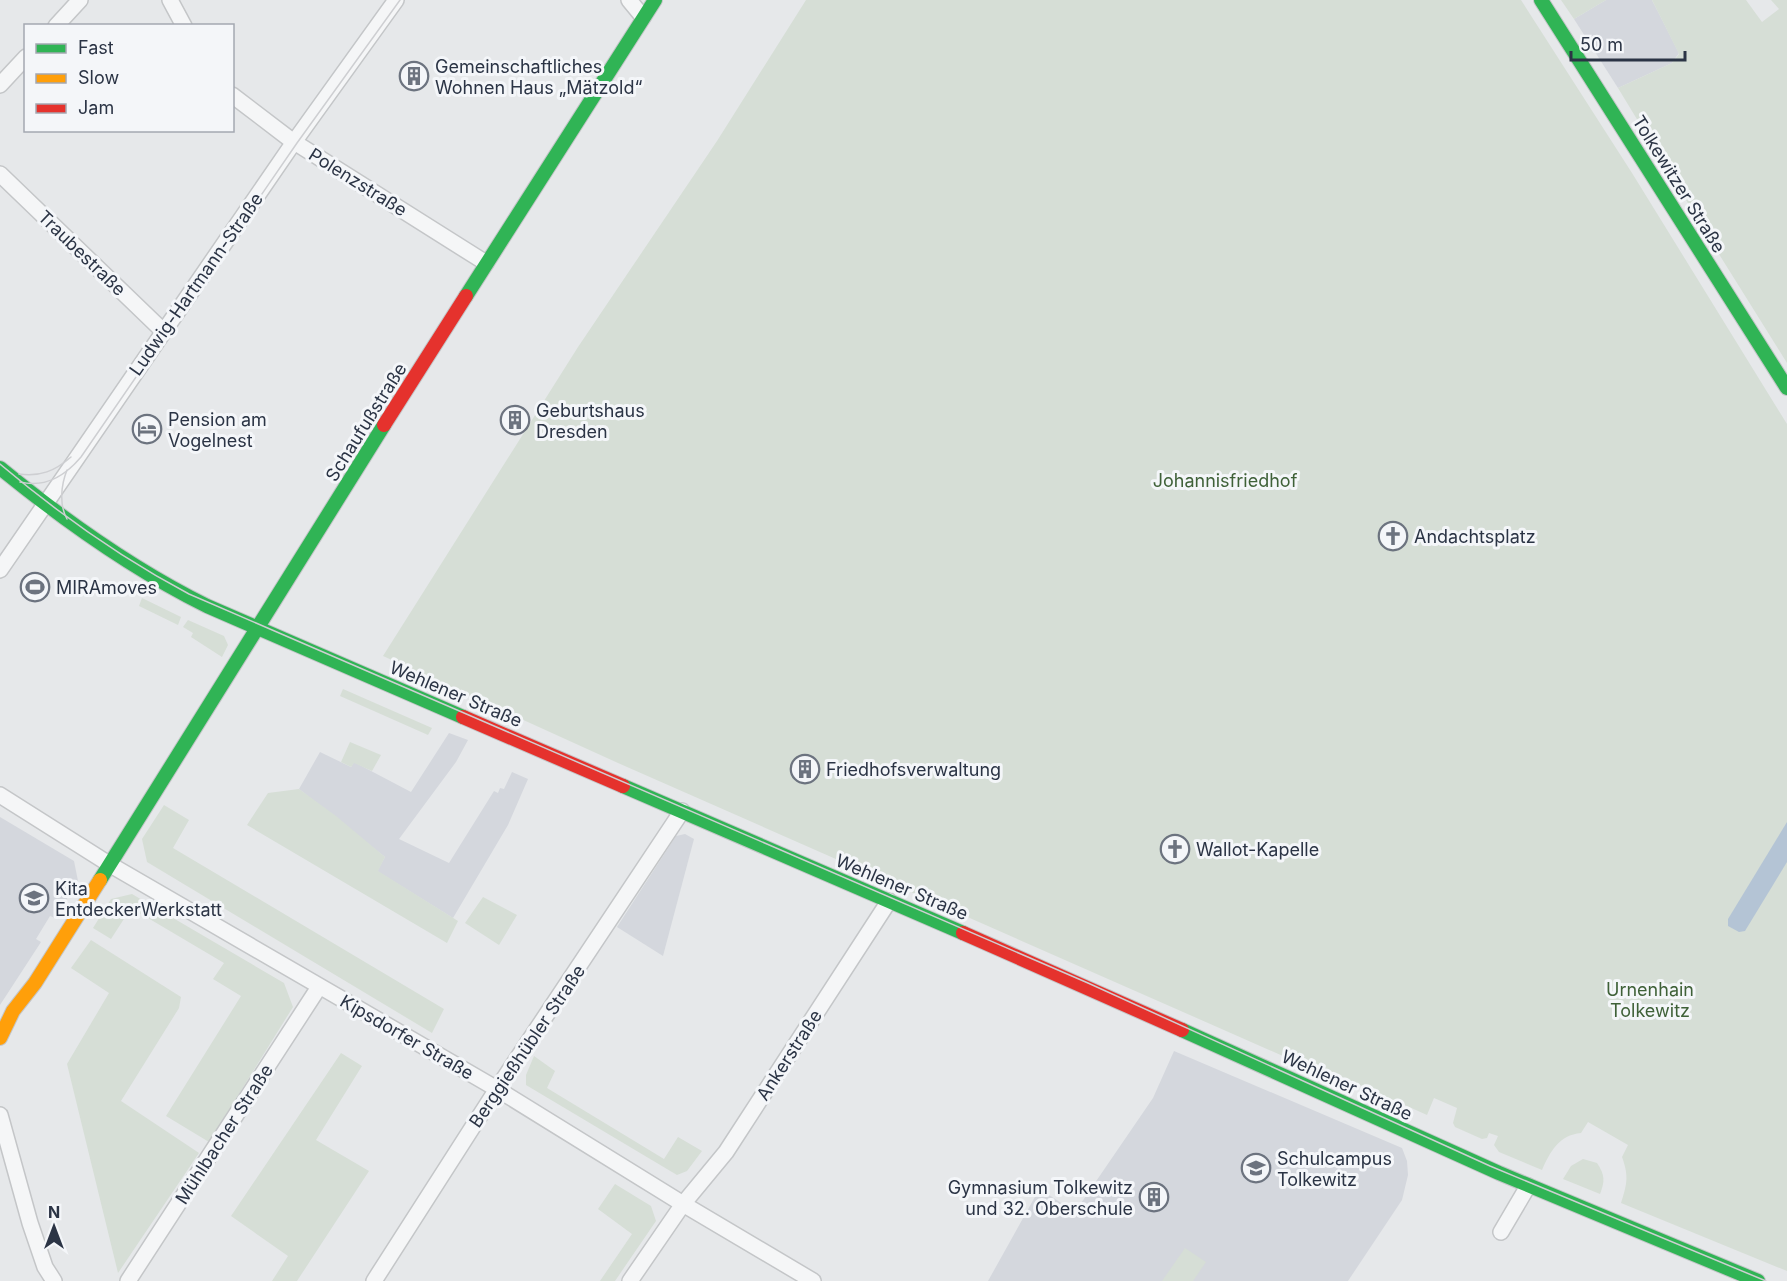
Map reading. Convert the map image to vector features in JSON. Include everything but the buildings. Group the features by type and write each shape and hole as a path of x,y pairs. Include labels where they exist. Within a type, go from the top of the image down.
{"main road":[{"name":"Schaufußstraße","path":"0,1038 14,1011 35,984 486,263 655,0"},
{"name":"Tolkewitzer Straße","path":"1541,0 1787,388"},
{"name":"Wehlener Straße","path":"0,468 93,541 195,601 1086,986 1528,1186 1758,1281"}],"street":[{"path":"58,24 80,0"},
{"path":"170,0 183,24"},
{"name":"Ludwig-Hartmann-Straße","path":"0,570 294,142 396,0"},
{"path":"629,0 643,17"},
{"path":"0,85 24,59"},
{"name":"Polenzstraße","path":"234,97 294,142 486,263"},
{"name":"Traubestraße","path":"0,174 164,332"},
{"name":"Kipsdorfer Straße","path":"0,795 109,864 497,1089 813,1281"},
{"name":"Berggießhübler Straße","path":"374,1281 497,1089 682,811"},
{"name":"Ankerstraße","path":"630,1281 683,1204 726,1152 889,901"},
{"name":"Mühlbacher Straße","path":"128,1281 319,987"},
{"path":"0,1115 30,1223 45,1267 54,1281"},
{"path":"1501,1232 1528,1186"}],"shaded area":[{"path":"1606,0 1652,0 1679,53 1672,63 1618,88 1574,19"},
{"path":"449,733 468,740 456,762 399,839 449,863 494,791 498,793 500,788 504,789 512,772 528,779 508,825 453,918 377,871 385,857 299,789 320,752 351,767 354,762 411,792"},
{"name":"Kita EntdeckerWerkstatt","path":"0,817 74,861 78,881 55,918 50,916 36,939 41,942 0,1005"},
{"path":"685,834 694,839 663,956 617,927 676,836"},
{"name":"Schulcampus Tolkewitz","path":"1174,1051 1402,1148 1407,1161 1408,1175 1402,1200 1348,1281 988,1281 1036,1195 1045,1193 1075,1212 1153,1098"}],"green space":[{"name":"Johannisfriedhof","path":"806,0 1521,0 1632,173 1787,424 1787,1271 1621,1203 1626,1180 1622,1157 1628,1145 1588,1122 1581,1133 1567,1137 1556,1146 1542,1170 1499,1152 1494,1145 1498,1136 1489,1133 1487,1138 1482,1139 1455,1127 1453,1123 1457,1108 1434,1098 1427,1115 1304,1060 1292,1060 618,763 383,656 578,347 717,141"},
{"path":"1561,0 1606,0 1574,19"},
{"path":"1652,0 1746,0 1762,22 1779,9 1771,0 1787,0 1787,363 1618,88 1672,63 1679,54"},
{"path":"142,598 181,617 178,625 139,606"},
{"path":"188,620 224,636 228,645 222,657 191,637 193,633 183,627"},
{"path":"343,689 432,728 428,735 340,696"},
{"path":"350,742 381,755 372,771 354,763 351,767 341,762"},
{"path":"299,789 385,857 378,871 458,921 447,943 247,825 268,793"},
{"path":"164,805 189,820 173,848 444,1009 432,1033 147,862 142,839"},
{"path":"132,894 284,983 293,1007 209,1142 166,1116 241,996 213,979 224,963 131,908 111,939 93,928 111,899"},
{"path":"483,897 517,915 499,945 465,923"},
{"path":"91,940 181,997 179,1008 121,1101 199,1153 118,1273 67,1064 109,993 71,968"},
{"path":"341,1053 362,1066 316,1140 369,1171 297,1281 272,1281 288,1256 231,1216"},
{"path":"534,1056 555,1071 547,1088 664,1159 678,1137 702,1151 687,1171 677,1175 526,1085 526,1075"},
{"path":"1583,1159 1597,1163 1602,1171 1603,1182 1600,1194 1563,1179 1571,1166"},
{"path":"615,1184 651,1206 656,1221 615,1281 600,1281 632,1234 598,1209"},
{"path":"1185,1248 1206,1262 1193,1281 1162,1281"}],"water":[{"path":"1787,822 1787,862 1745,931 1739,932 1728,926 1728,919"}],"tram line":[{"path":"20,482 47,482 62,475 81,457 297,143 400,0"},
{"path":"19,474 34,475 47,472 71,457"},
{"path":"0,464 91,534 139,566 189,594 1088,983 1490,1166 1766,1281"},
{"path":"67,470 62,495 67,519"}],"traffic: fast":[{"path":"466,296 655,0"},
{"path":"1541,0 1787,388"},
{"path":"100,880 384,425"},
{"path":"0,468 49,507 100,543 179,592 463,717"},
{"path":"623,786 963,933"},
{"path":"1182,1030 1499,1173 1758,1281"}],"traffic: slow":[{"path":"0,1038 13,1011 35,983 100,880"}],"traffic: jam":[{"path":"384,425 466,296"},
{"path":"463,717 623,786"},
{"path":"963,933 1182,1030"}],"place":[{"name":"Gemeinschaftliches Wohnen Haus „Mätzold“","path":"414,76"},
{"name":"Geburtshaus Dresden","path":"515,420"},
{"name":"Pension am Vogelnest","path":"147,429"},
{"name":"Andachtsplatz","path":"1393,536"},
{"name":"MIRAmoves","path":"35,587"},
{"name":"Friedhofsverwaltung","path":"805,769"},
{"name":"Wallot-Kapelle","path":"1175,849"},
{"name":"Kita EntdeckerWerkstatt","path":"34,898"},
{"name":"Schulcampus Tolkewitz","path":"1256,1168"},
{"name":"Gymnasium Tolkewitz und 32. Oberschule","path":"1154,1197"}],"park label":[{"name":"Urnenhain Tolkewitz","path":"1650,999"}]}
